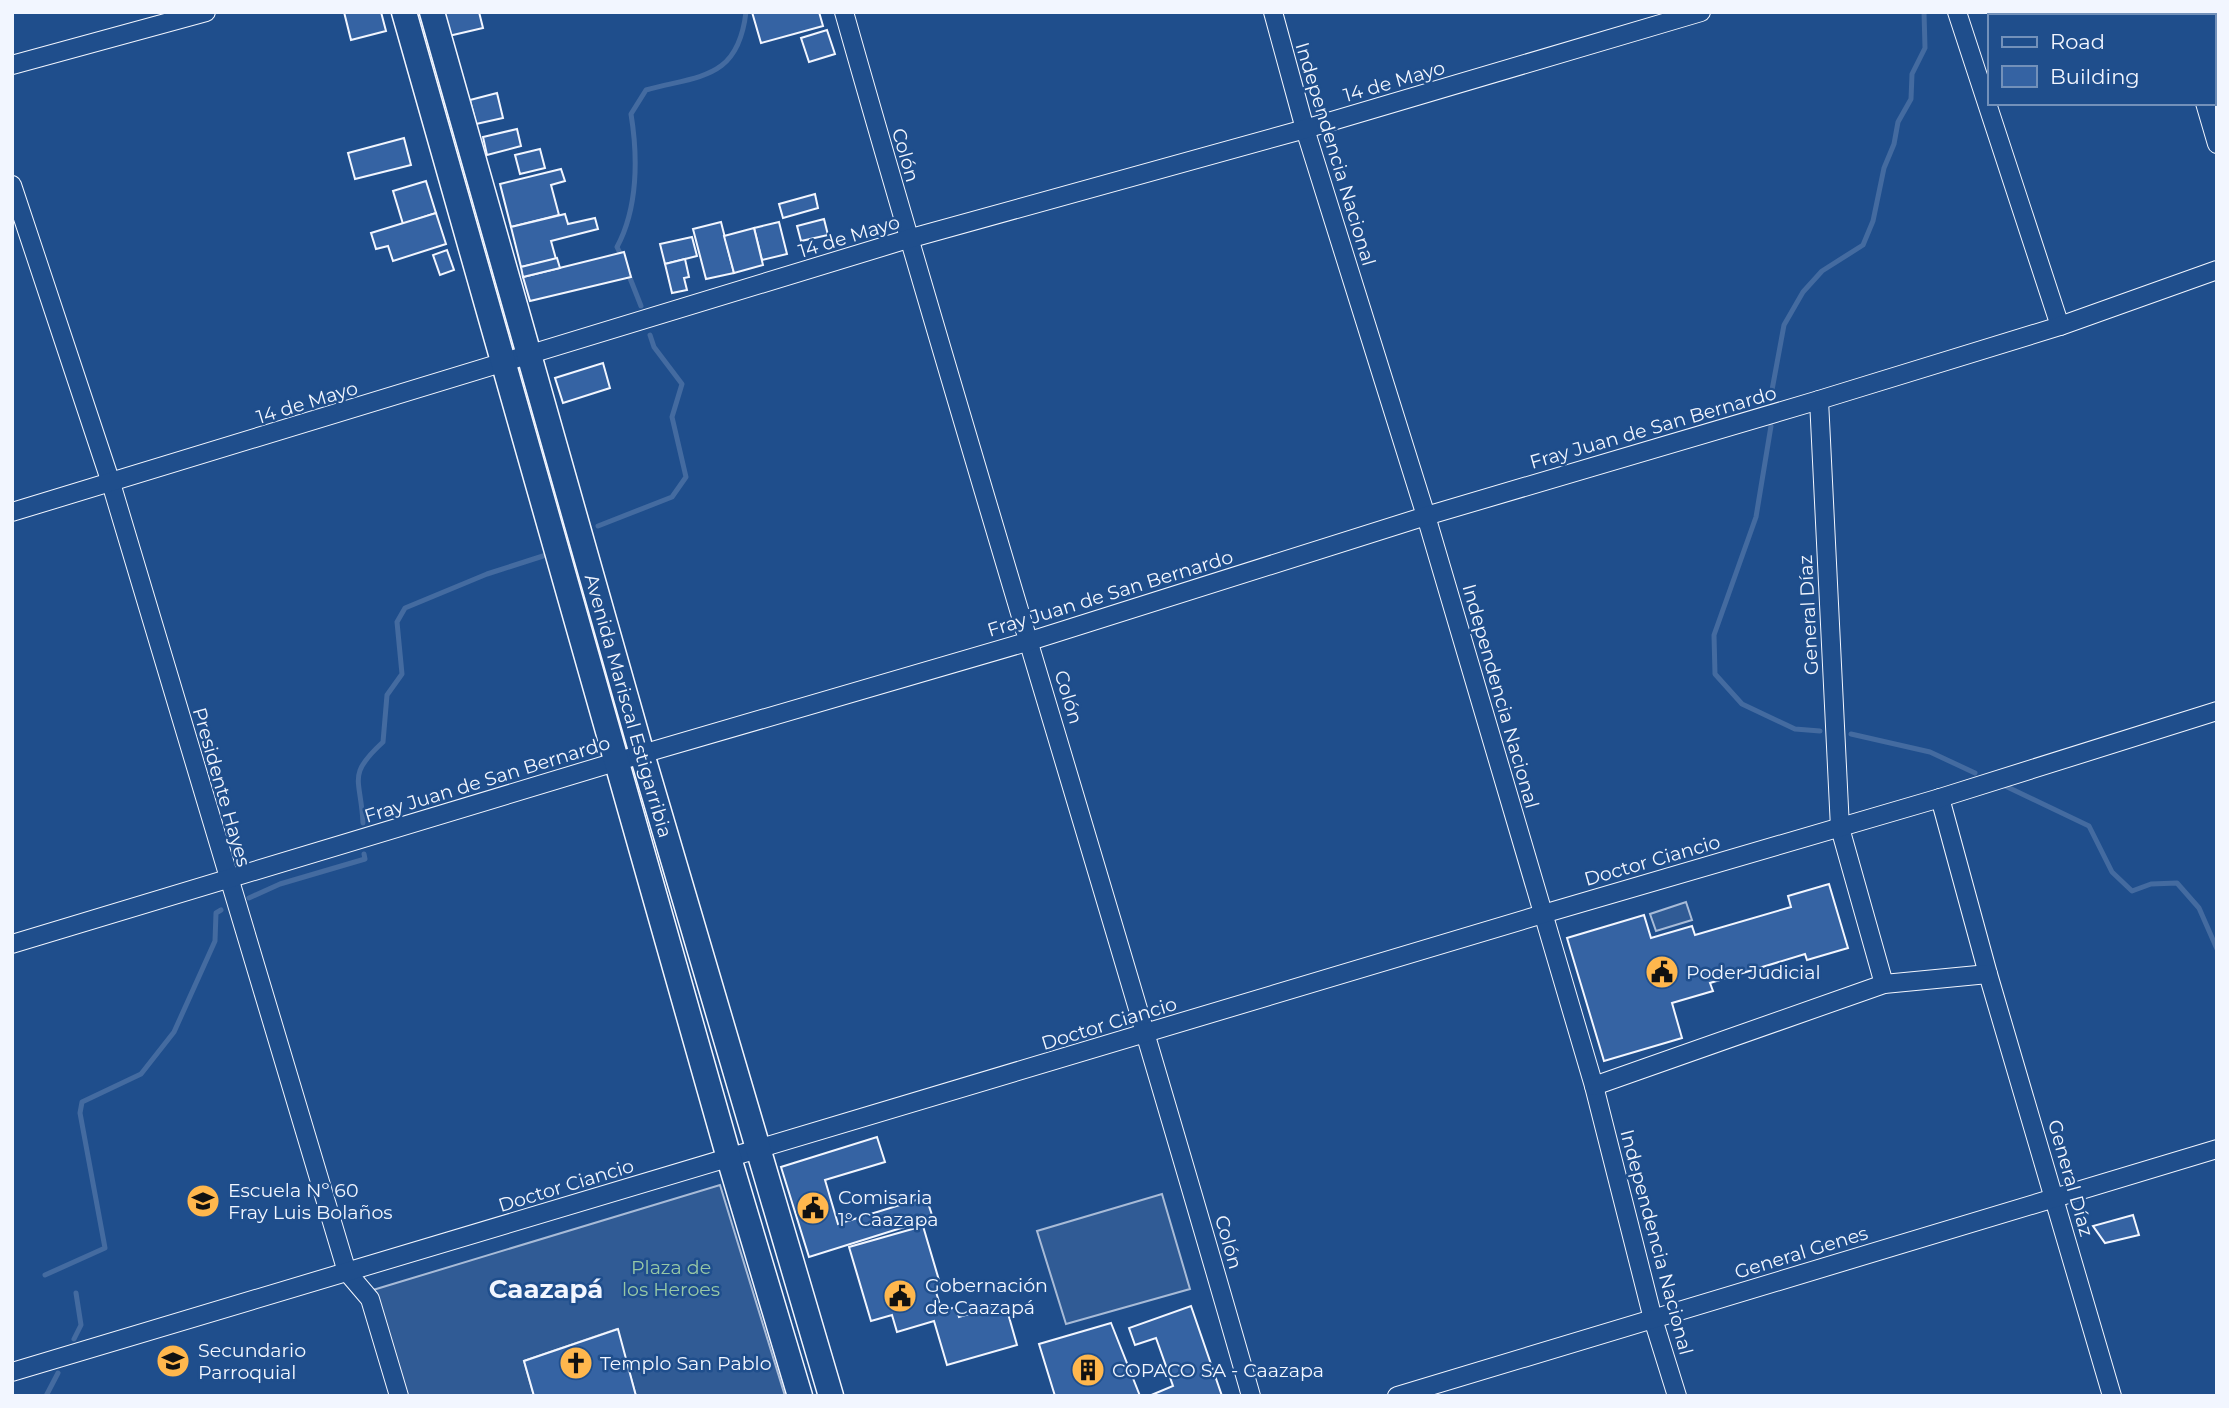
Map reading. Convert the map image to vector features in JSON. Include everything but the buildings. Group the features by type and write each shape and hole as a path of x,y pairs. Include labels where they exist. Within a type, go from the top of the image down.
{"main road":[{"name":"Avenida Mariscal Estigarribia","path":"404,12 642,754 831,1396"},
{"name":"Avenida Mariscal Estigarribia","path":"432,12 617,763 729,1158 800,1396"}],"street":[{"path":"12,65 205,12"},
{"name":"Colón","path":"844,12 908,239 1148,1034 1251,1396"},
{"name":"Independencia Nacional","path":"1273,12 1305,129 1426,516 1594,1086 1653,1319 1677,1396"},
{"name":"14 de Mayo","path":"12,512 908,239 1305,129 1701,12"},
{"path":"1957,12 2060,326"},
{"path":"2206,105 2217,144"},
{"name":"Presidente Hayes","path":"12,185 111,483 347,1272 370,1299 399,1396"},
{"name":"Fray Juan de San Bernardo","path":"12,944 1030,640 1426,516 1819,400 2060,326 2217,270"},
{"name":"General Díaz","path":"1819,400 1840,828 1884,984"},
{"name":"Doctor Ciancio","path":"12,1372 1543,914 1840,828 2217,711"},
{"name":"General Díaz","path":"1940,798 1988,974 2112,1396"},
{"path":"1594,1086 1884,984 1988,974"},
{"name":"General Genes","path":"1397,1396 2217,1149"}],"shaded area":[{"path":"1686,902 1692,920 1656,931 1650,914"},
{"name":"Plaza de los Heroes","path":"720,1185 785,1396 636,1396 617,1329 524,1361 534,1396 405,1396 373,1290"},
{"path":"1162,1194 1190,1289 1066,1324 1037,1231"}],"waterway":[{"path":"622,257 617,247 633,199 635,147 631,114 646,90 699,77 725,63 735,51 742,34 746,12"},
{"path":"1772,390 1784,325 1803,292 1822,271 1863,245 1873,221 1884,168 1894,144 1898,122 1911,99 1912,74 1925,48 1924,12"},
{"path":"628,273 641,306"},
{"path":"598,526 672,497 686,477 672,417 682,384 654,347 650,335"},
{"path":"1771,426 1756,517 1714,635 1715,674 1742,704 1795,729 1820,731"},
{"path":"363,823 358,778 364,763 383,742 387,695 402,674 397,622 405,608 487,574 543,556"},
{"path":"1851,734 1930,752 1975,773"},
{"path":"2001,784 2089,826 2112,872 2132,891 2151,884 2177,883 2199,908 2217,949"},
{"path":"249,898 280,884 365,859 364,854"},
{"path":"45,1275 105,1248 80,1113 82,1102 141,1074 174,1032 215,941 216,913 221,910"},
{"path":"74,1339 81,1325 76,1293"},
{"path":"46,1396 58,1373"}],"place":[{"name":"Poder Judicial","path":"1662,972"},
{"name":"Escuela Nº 60 Fray Luis Bolaños","path":"203,1201"},
{"name":"Comisaria 1° Caazapa","path":"813,1208"},
{"name":"Gobernación de Caazapá","path":"900,1296"},
{"name":"Secundario Parroquial","path":"173,1361"},
{"name":"Templo San Pablo","path":"576,1363"},
{"name":"COPACO SA - Caazapa","path":"1088,1370"}],"district":[{"name":"Caazapá","path":"546,1289"}]}
